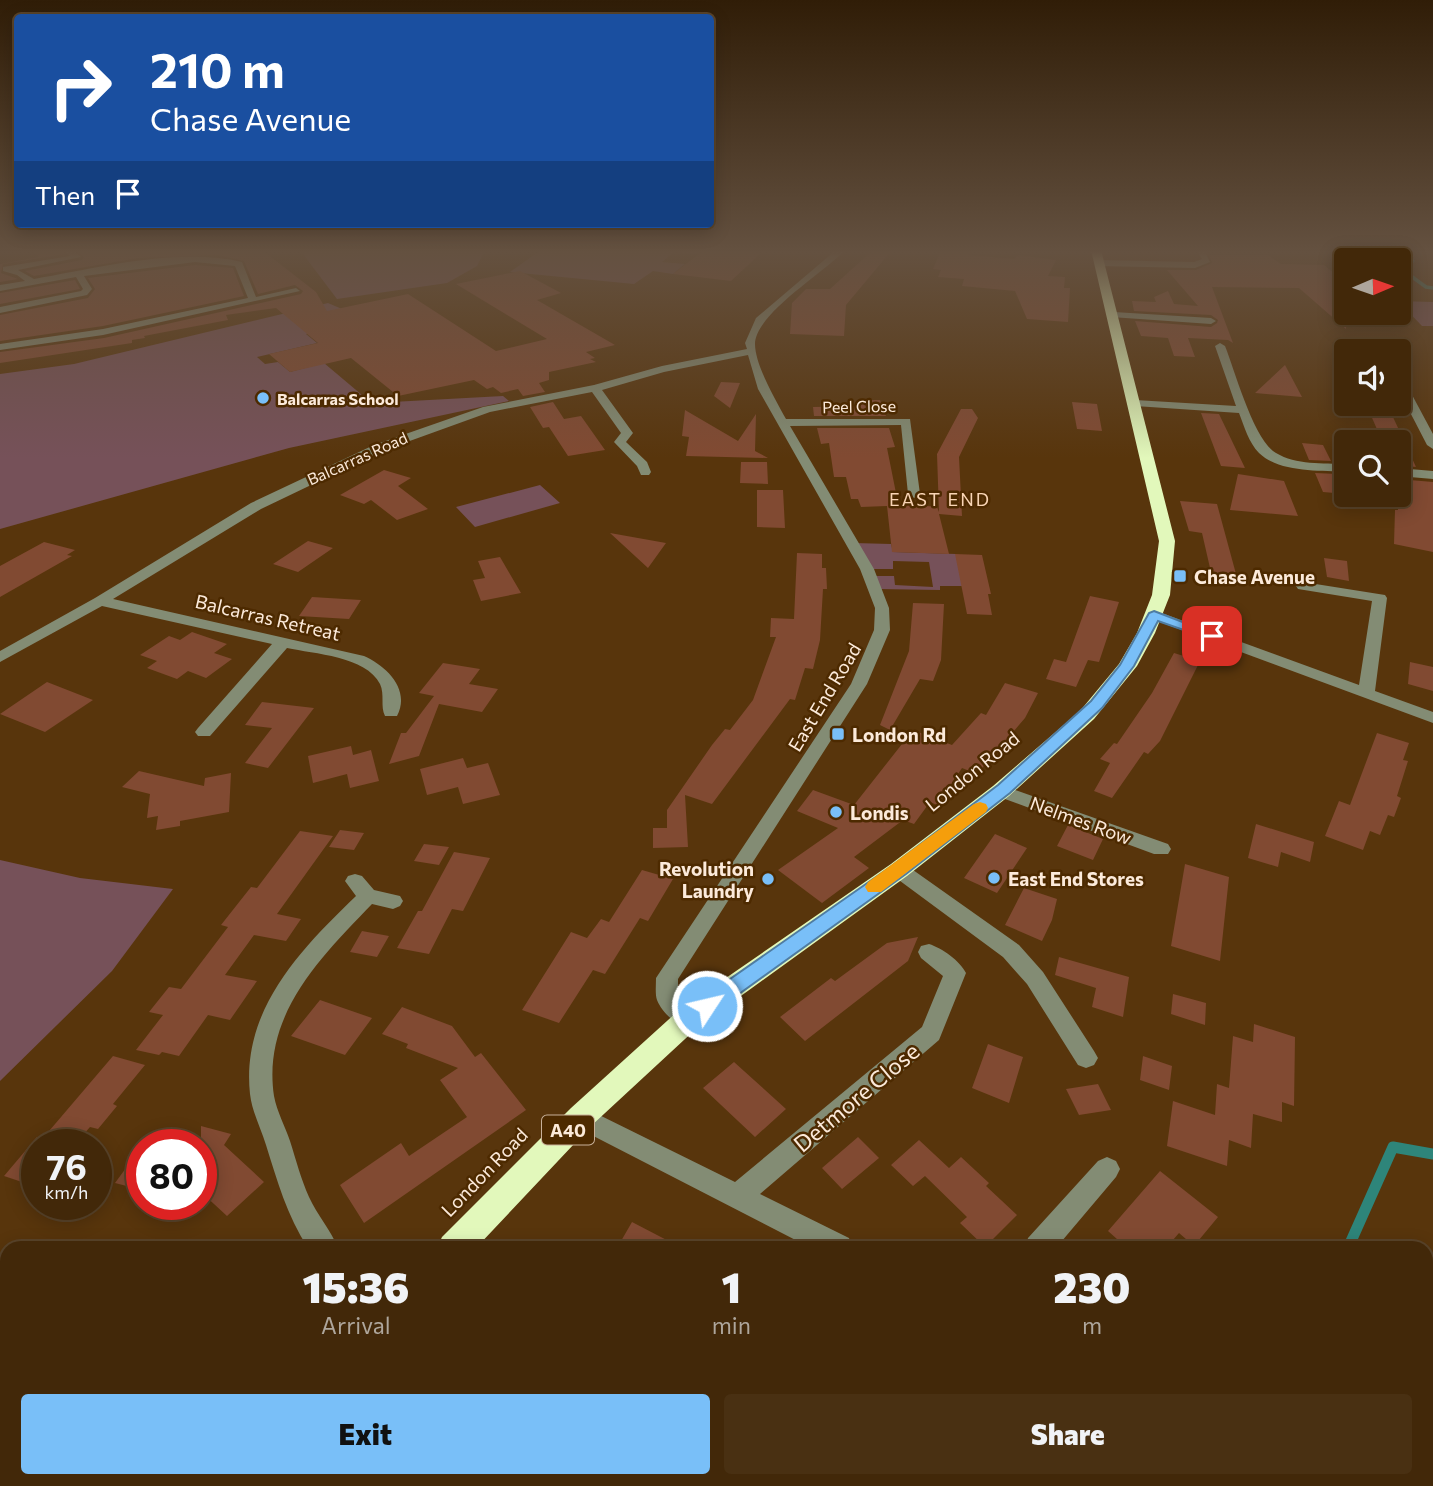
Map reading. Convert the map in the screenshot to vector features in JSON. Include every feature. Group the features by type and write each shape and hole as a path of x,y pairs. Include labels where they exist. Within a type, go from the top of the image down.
{"highway":[{"name":"London Road","path":"460,1241 581,1117 688,1019 899,870 1001,791 1096,705 1127,666 1154,615 1164,578 1167,541 1115,319"}],"street":[{"path":"0,347 81,336 161,319"},
{"path":"751,351 752,334 760,319"},
{"path":"1184,319 1211,321"},
{"path":"1220,346 1259,447 1268,454 1294,464 1334,467"},
{"name":"Balcarras Road","path":"0,657 100,601 256,506 378,448 487,409 595,388 662,369 751,351"},
{"name":"East End Road","path":"688,1019 667,998 667,978 859,684 882,630 882,608 867,569 763,389 751,351"},
{"path":"595,388 627,433 620,442 643,465 645,472"},
{"path":"1135,403 1245,410"},
{"path":"1411,403 1433,445"},
{"name":"Peel Close","path":"782,423 906,421 914,494"},
{"path":"1411,473 1433,475"},
{"path":"1303,586 1380,598 1366,693"},
{"name":"Balcarras Retreat","path":"100,601 358,659 370,664 391,686 391,712"},
{"path":"1154,615 1433,718"},
{"path":"204,732 283,642"},
{"name":"Nelmes Row","path":"1001,791 1161,849"},
{"path":"899,870 1011,951 1035,978 1086,1058"},
{"path":"321,1241 301,1208 267,1116 261,1083 262,1048 276,1005 300,965 362,888 393,901"},
{"name":"Detmore Close","path":"737,1197 931,1033 955,973 929,952"},
{"path":"581,1117 825,1241"},
{"path":"1044,1241 1107,1169"}],"shaded area":[{"path":"260,319 358,319 306,334 317,343 257,357 265,364 278,362 290,372 324,363 375,406 392,402 503,396 509,401 289,448 0,529 0,374 74,364"},
{"path":"1416,319 1433,319 1433,326 1422,326"},
{"path":"540,485 560,503 475,527 456,507"},
{"path":"854,543 891,544 893,552 956,554 963,586 940,586 940,590 877,589 870,576 894,576 895,585 933,587 929,562 893,561 893,569 867,569"},
{"path":"0,860 80,878 173,889 112,971 0,1081"}],"building":[{"path":"0,319 134,319 103,326 0,341"},
{"path":"188,319 228,320 144,336 145,338 132,340 132,343 0,363 0,352 104,338"},
{"path":"290,319 447,319 496,351 547,339 514,319 571,319 615,345 586,352 595,358 590,359 596,362 549,372 549,380 539,383 545,392 523,396 518,389 501,393 493,387 487,389 474,380 398,396 351,358 290,372 269,354 318,343"},
{"path":"791,319 845,319 844,336 790,334"},
{"path":"1032,319 1068,319 1068,322"},
{"path":"1217,319 1224,319 1233,343 1228,340 1188,338 1195,357 1174,356 1168,338 1141,336 1135,321 1211,327 1217,323"},
{"path":"1285,365 1302,397 1255,393"},
{"path":"721,382 740,383 730,408 714,396"},
{"path":"857,400 880,400 886,416 814,416 813,407 859,406"},
{"path":"553,402 564,419 581,416 605,450 568,456 549,427 543,428 530,407"},
{"path":"1072,402 1097,404 1102,431 1077,429"},
{"path":"961,409 972,409 978,418 959,457 962,516 939,514 949,554 892,552 887,506 861,507 858,499 851,499 846,477 834,477 829,443 821,444 817,428 889,428 895,447 887,448 898,503 937,507 939,512 937,454"},
{"path":"685,410 738,441 756,414 755,451 768,458 686,456 689,437 682,436"},
{"path":"1201,413 1219,414 1245,468 1221,466"},
{"path":"1371,416 1393,416 1399,430 1377,430"},
{"path":"1302,443 1323,445 1331,461 1309,460"},
{"path":"741,462 767,462 768,484 740,483"},
{"path":"384,470 411,478 398,486 428,509 397,520 371,500 364,504 340,495"},
{"path":"1315,473 1334,474 1334,493 1323,492"},
{"path":"1238,474 1284,481 1298,516 1230,510"},
{"path":"1411,480 1433,482 1433,552 1394,544 1395,510 1398,510 1398,507 1411,507"},
{"path":"757,490 783,490 785,528 757,527"},
{"path":"1180,501 1217,504 1239,585 1213,581 1202,533 1189,531"},
{"path":"610,533 666,543 648,568"},
{"path":"308,541 333,548 298,572 273,564"},
{"path":"44,542 75,550 67,555 72,556 0,597 0,566"},
{"path":"797,553 822,554 822,568 826,568 827,589 823,589 820,640 813,669 805,668 795,700 790,699 712,804 685,795 688,847 653,848 653,828 667,828 667,810 712,745 725,729 730,730 753,700 776,637 770,637 771,618 794,619"},
{"path":"955,554 982,555 991,594 988,594 992,615 967,614"},
{"path":"500,557 521,593 481,601 473,580 485,578 478,561"},
{"path":"1324,558 1347,561 1349,581 1327,577"},
{"path":"1090,596 1119,602 1099,662 1088,660 1076,687 1046,679 1054,659 1066,662"},
{"path":"312,597 361,600 349,619 299,616"},
{"path":"913,603 944,604 941,660 933,681 920,679 890,730 880,725 909,651"},
{"path":"192,632 227,644 214,653 232,659 206,678 188,671 177,679 147,668 157,661 140,655 169,636 180,640"},
{"path":"1174,653 1200,661 1160,741 1148,754 1144,752 1112,798 1094,791 1110,763 1100,759 1114,743 1117,744 1152,693"},
{"path":"1410,662 1433,667 1433,691 1408,684"},
{"path":"443,663 480,669 469,684 498,689 482,712 439,704 419,756 389,764 401,733 406,733 434,696 419,693"},
{"path":"47,682 93,700 45,732 0,714"},
{"path":"1005,683 1038,693 1025,718 977,774 962,768 937,805 930,802 914,824 903,820 854,857 869,868 822,903 778,870 838,828 797,811 813,790 854,805 913,730 952,745 981,713 986,715"},
{"path":"262,702 314,708 268,768 245,763 272,728 245,725"},
{"path":"1377,733 1409,743 1403,760 1408,761 1397,796 1401,798 1394,817 1388,815 1380,835 1370,831 1363,850 1325,836 1339,801 1350,805"},
{"path":"351,746 353,755 371,750 379,781 350,788 347,774 313,783 308,756"},
{"path":"463,758 467,768 488,763 500,795 463,804 458,787 427,795 420,769"},
{"path":"139,771 204,786 205,778 231,773 229,812 180,821 180,826 156,830 158,816 147,818 150,794 122,787"},
{"path":"1256,824 1314,842 1310,862 1281,852 1278,867 1248,858"},
{"path":"1068,825 1103,839 1093,860 1057,846"},
{"path":"340,830 364,833 354,850 329,847"},
{"path":"300,831 333,836 277,914 301,919 286,941 254,935 225,975 257,981 230,1020 208,1015 179,1056 136,1050 163,1015 149,1012 169,987 181,989 228,927 221,925 251,887 257,888"},
{"path":"995,834 1027,848 997,893 964,878"},
{"path":"424,844 449,847 439,865 414,861"},
{"path":"454,852 490,858 463,911 452,909 429,954 397,948 418,911 422,911"},
{"path":"1185,864 1229,877 1220,961 1171,946"},
{"path":"642,870 673,879 648,921 640,918 605,974 593,970 559,1023 522,1010 571,932 587,938 601,919 609,922"},
{"path":"1024,888 1057,899 1052,920 1042,941 1005,925"},
{"path":"362,931 389,936 377,957 350,952"},
{"path":"918,937 908,961 805,1041 780,1017 831,978 835,981 887,943"},
{"path":"1059,957 1129,977 1123,1017 1092,1007 1096,988 1055,975"},
{"path":"1173,994 1206,1003 1205,1025 1171,1014"},
{"path":"320,1000 372,1018 345,1055 291,1036"},
{"path":"402,1007 452,1026 475,1057 481,1053 526,1110 364,1223 340,1185 401,1143 409,1156 467,1117 440,1080 458,1068 406,1048 408,1044 382,1034"},
{"path":"1254,1024 1295,1037 1294,1106 1282,1102 1282,1122 1253,1114 1251,1148 1229,1140 1227,1166 1167,1146 1173,1101 1215,1115 1217,1084 1229,1088 1233,1036 1253,1042"},
{"path":"988,1044 1023,1057 1009,1103 972,1088"},
{"path":"113,1056 145,1065 113,1104 117,1106 98,1129 51,1129"},
{"path":"1143,1056 1172,1066 1169,1090 1140,1080"},
{"path":"734,1062 786,1109 755,1137 703,1088"},
{"path":"1098,1084 1111,1110 1079,1115 1066,1089"},
{"path":"217,1130 231,1134 224,1145 264,1182 227,1216 217,1207"},
{"path":"858,1137 879,1158 842,1189 822,1168"},
{"path":"919,1140 949,1168 961,1157 989,1183 986,1186 1017,1215 991,1241 979,1241 960,1223 967,1217 925,1176 913,1186 891,1165"},
{"path":"21,1156 21,1182 4,1176"},
{"path":"126,1168 126,1186 115,1183"},
{"path":"1160,1171 1218,1217 1198,1241 1188,1241 1179,1233 1172,1241 1119,1241 1108,1231"},
{"path":"632,1222 669,1241 621,1241"}],"waterway":[{"path":"1351,1241 1393,1147 1433,1154"}],"slow traffic":[{"path":"874,887 980,808"}],"place":[{"name":"Balcarras School","path":"263,398"},
{"name":"Chase Avenue","path":"1180,576"},
{"name":"London Rd","path":"838,734"},
{"name":"Londis","path":"836,812"},
{"name":"East End Stores","path":"994,878"},
{"name":"Revolution Laundry","path":"768,879"}],"district":[{"name":"EAST END","path":"940,499"}],"route":[{"path":"707,1006 899,870 1004,789 1096,705 1127,666 1154,615 1212,636"}]}
